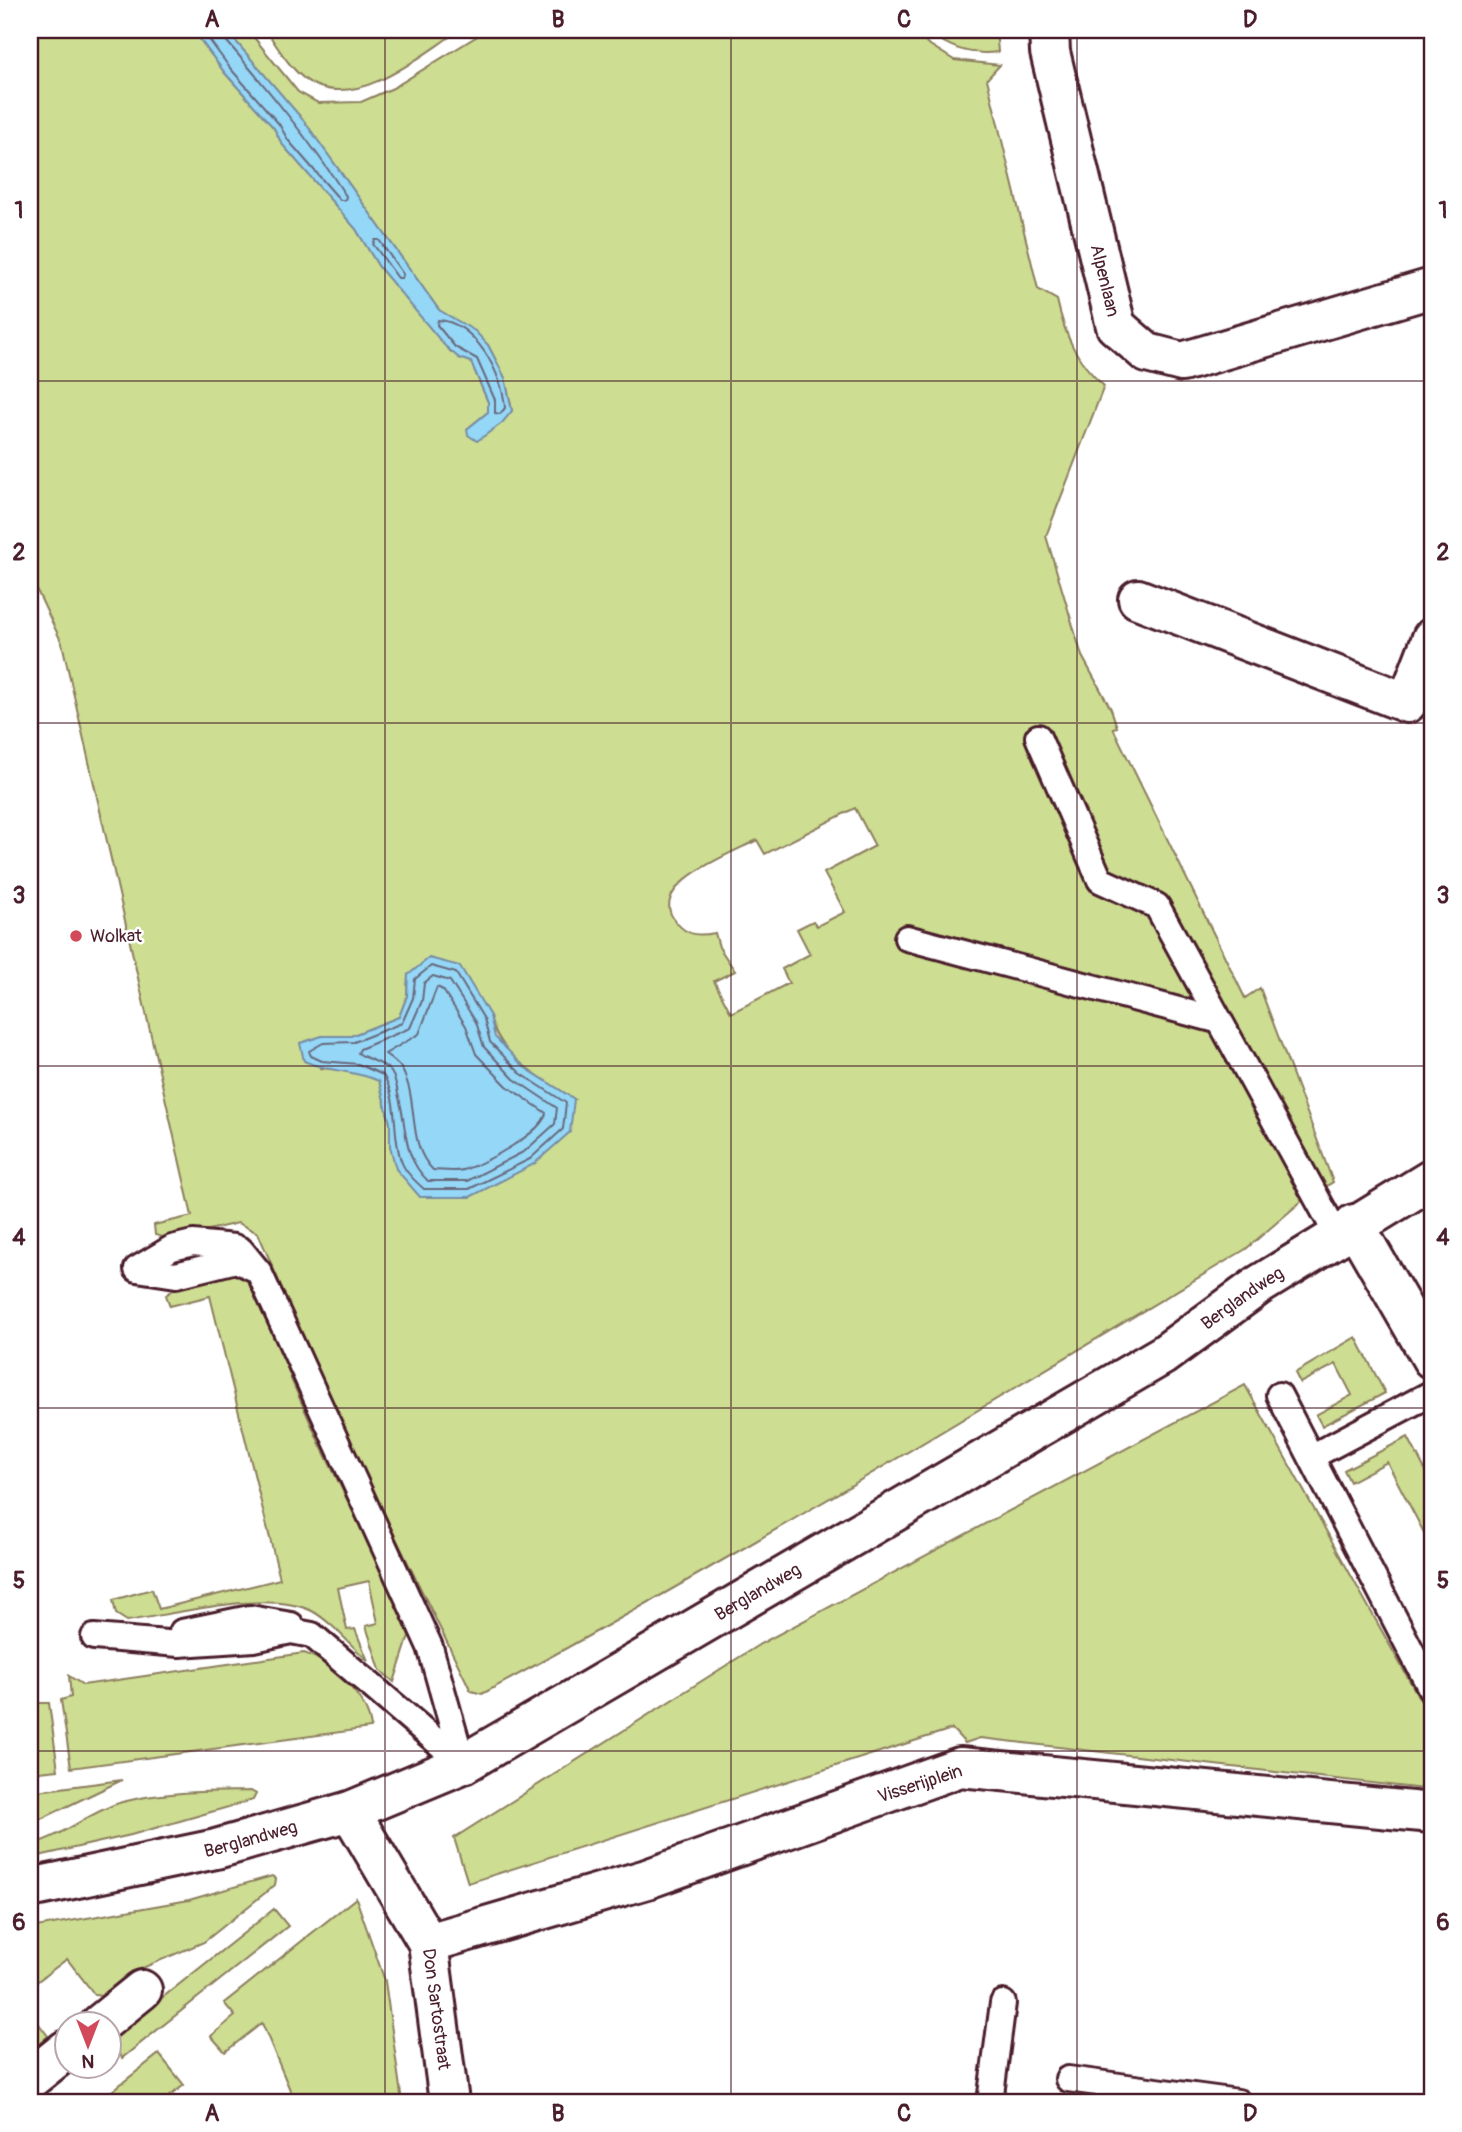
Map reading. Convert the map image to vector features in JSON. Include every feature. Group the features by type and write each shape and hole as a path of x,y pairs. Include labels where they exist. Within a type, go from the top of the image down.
{"street":[{"name":"Alpenlaan","path":"1049,30 1050,52 1116,326 1147,353 1182,362 1432,292"},
{"path":"1138,599 1408,703 1432,638"},
{"name":"Berglandweg","path":"30,1888 216,1849 350,1811 463,1764 1163,1355 1259,1284 1432,1179"},
{"path":"1346,1230 1432,1359"},
{"name":"Visserijplein","path":"428,1943 647,1879 960,1767 1432,1813"},
{"name":"Don Sartostraat","path":"350,1811 428,1943 449,2102"},
{"path":"117,2010 142,1990"},
{"path":"30,2079 52,2061"}],"lane":[{"path":"1038,737 1100,880 1157,906 1220,1021 1346,1230"},
{"path":"907,938 1220,1021"},
{"path":"137,1269 172,1248 193,1243 241,1250 259,1272 430,1647 463,1764"},
{"path":"1311,1457 1432,1393"},
{"path":"1279,1395 1432,1691"},
{"path":"94,1637 179,1644 254,1639 292,1631 312,1635 463,1764"},
{"path":"990,2102 1003,2003"},
{"path":"1068,2079 1238,2102"}],"green space":[{"path":"30,30 193,30 225,73 274,128 282,144 356,229 379,267 451,352 471,362 488,402 488,412 467,429 512,410 505,378 488,345 439,310 304,121 226,30 248,30 298,92 318,103 361,102 393,88 487,30 906,30 954,60 1000,65 987,79 1038,289 1057,300 1073,347 1086,367 1104,386 1046,536 1082,656 1111,709 1117,727 1113,728 1245,998 1260,988 1333,1182 1307,1198 1304,1193 1301,1196 1303,1200 1246,1249 867,1476 482,1694 471,1691 347,1439 258,1233 238,1223 170,1239 155,1235 154,1225 192,1216 62,643 30,576","holes":["855,808 875,846 824,873 845,912 817,926 813,921 797,929 810,954 782,969 789,983 731,1013 714,981 735,971 719,947 715,933 694,934 684,930 676,922 669,908 672,895 681,883 695,872 757,840 765,854","408,975 490,1016 495,1031 512,1055 535,1074 574,1099 390,1146 390,1123 379,1081 356,1071 320,1068 322,1036 351,1036 399,1017 407,996"]},
{"path":"266,30 460,30 392,74 354,89 335,90 317,86 301,76"},
{"path":"924,30 996,30 998,52 977,53 959,49"},
{"path":"221,1274 236,1275 248,1281 261,1297 275,1328 291,1379 389,1585 409,1636 394,1682 380,1670 366,1626 378,1623 369,1581 338,1588 347,1630 355,1629 368,1661 319,1616 293,1605 271,1602 221,1605 127,1621 116,1614 113,1600 152,1589 159,1609 280,1579 210,1296 170,1306 166,1295 180,1285"},
{"path":"1356,1337 1385,1393 1322,1426 1316,1415 1352,1395 1336,1364 1300,1383 1295,1373"},
{"path":"1245,1385 1432,1721 1432,1790 980,1738 965,1743 952,1729 468,1883 454,1838 760,1644"},
{"path":"1408,1437 1432,1483 1432,1548 1387,1462 1350,1482 1344,1470"},
{"path":"304,1653 325,1664 356,1694 369,1717 371,1728 71,1768 61,1700 71,1697 69,1676 83,1685"},
{"path":"36,1680 38,1703 49,1703 58,1770 30,1773 30,1687"},
{"path":"122,1780 43,1818 30,1822 30,1792"},
{"path":"251,1791 256,1794 253,1800 131,1835 30,1858 30,1845 122,1802 170,1794"},
{"path":"272,1876 276,1879 275,1885 204,1942 128,1974 101,1996 95,1995 67,1959 30,1987 30,1928 189,1900"},
{"path":"356,1898 385,1981 402,2102 295,2102 262,2023 225,2052 211,2036 235,2016 224,2003"},
{"path":"274,1909 288,1926 122,2058 122,2030"},
{"path":"30,2012 48,2036 30,2052"},
{"path":"159,2054 184,2085 162,2102 98,2102"}],"water":[{"path":"193,30 226,30 304,121 439,310 475,331 488,345 505,378 512,411 502,423 477,441 468,435 467,429 488,412 488,402 471,362 459,358 445,346 379,267 356,229 282,144 274,128 225,73"},
{"path":"429,958 460,966 490,1016 495,1037 524,1067 574,1099 570,1132 534,1164 470,1197 420,1197 396,1169 390,1146 390,1123 379,1081 304,1061 300,1043 322,1036 351,1036 399,1017 407,996 408,975"}],"place":[{"name":"Wolkat","path":"76,936"}]}
